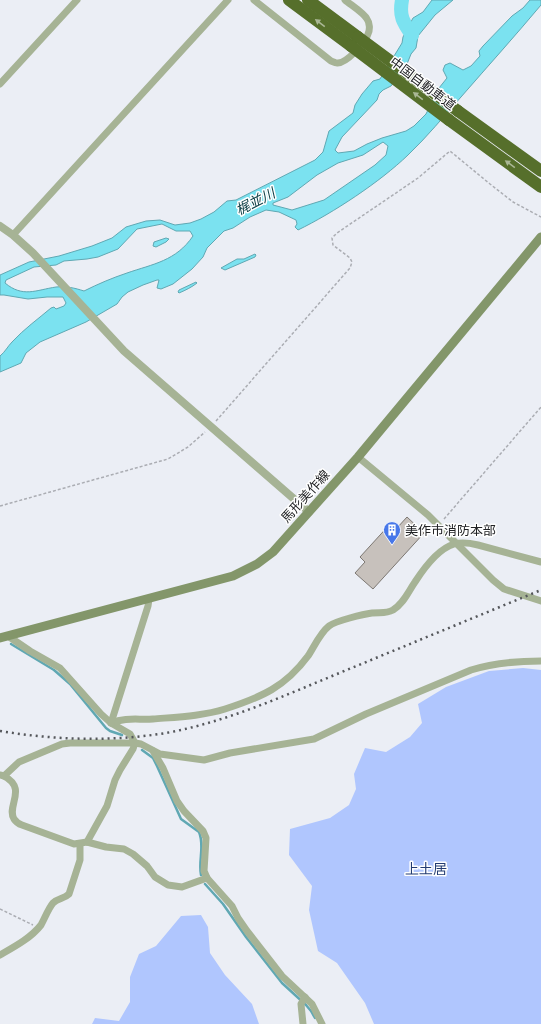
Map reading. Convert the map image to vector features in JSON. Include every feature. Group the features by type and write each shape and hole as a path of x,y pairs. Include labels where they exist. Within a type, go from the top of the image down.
{"highway":[{"name":"中国自動車道","path":"290,0 354,42 454,115 541,171"},
{"name":"中国自動車道","path":"308,0 354,42"},
{"name":"中国自動車道","path":"454,115 541,187"}],"main road":[{"name":"馬形美作線","path":"4,637 233,576 257,564 273,552 358,456 541,237"}],"street":[{"path":"0,84 77,0"},
{"path":"13,235 228,0"},
{"path":"254,0 336,64 348,58 362,44 368,35 370,26 367,18 346,0"},
{"path":"0,226 13,235 33,253 124,351 309,512"},
{"path":"358,456 438,525 504,589 541,601"},
{"path":"111,723 120,719 152,719 210,713 226,709 269,692 282,684 294,673 329,626 365,614 385,613 392,610 403,601 415,582 435,556 455,543 478,545 541,562"},
{"path":"111,723 148,606 148,599"},
{"path":"0,955 26,938 38,928 52,904 57,900 65,898 69,894 84,843 107,806 115,780 135,743 130,734 111,723 101,714 60,668 4,637"},
{"path":"207,878 182,887 168,885 155,877 147,866 133,854 124,849 119,847 106,847 84,843 74,844 22,825 15,821 13,815 16,793 14,785 10,780 2,776 19,762 62,744 70,743 135,743 141,744 160,754 204,760 236,752 314,739 366,714 471,670 484,666 527,661 541,661"},
{"path":"153,751 163,768 177,801 203,832 206,838 204,871 207,878 232,906 247,931 282,976 312,1004 322,1024"},
{"path":"302,1024 301,1004 305,997"}],"path":[{"path":"0,506 168,459 188,447 211,427 350,268 352,262 350,258 333,245 332,238 337,233 418,178 450,151 513,202 541,216"},
{"path":"438,525 541,407"},
{"path":"0,909 38,928"}],"shaded area":[{"path":"523,668 541,670 541,1024 374,1024 365,1003 337,963 318,951 309,910 312,886 289,855 290,829 330,818 349,805 356,789 354,774 365,748 386,752 410,737 422,723 418,704 446,687 489,671"},
{"path":"201,915 208,927 210,953 225,975 252,1004 259,1024 92,1024 95,1018 119,1021 130,1002 130,977 139,954 156,946 181,916"}],"water":[{"name":"梶並川","path":"432,0 453,0 435,15 418,36 416,48 411,54 407,64 391,86 379,94 377,100 342,137 335,150 338,153 354,151 382,138 406,131 414,126 426,114 439,88 447,78 443,70 445,65 450,63 463,70 471,66 480,56 479,51 483,46 512,16 523,8 530,0 541,0 541,5 422,141 384,176 356,196 326,215 298,230 295,227 297,224 296,220 279,212 266,210 250,217 233,228 224,231 207,248 203,257 192,269 173,284 161,289 157,288 159,280 157,280 128,292 117,304 86,322 40,342 26,353 21,363 0,372 0,356 12,342 26,328 51,308 54,307 56,309 64,306 66,303 63,297 28,299 0,295 0,275 29,262 59,256 92,246 112,238 126,227 146,221 160,220 175,225 190,223 201,219 214,212 227,201 236,200 315,160 323,152 329,131 353,113 355,105 362,94 373,81 380,79 402,43 403,37 413,18 423,12","holes":["383,142 388,146 386,155 375,165 324,200 292,210 273,205 273,203 288,197 317,175 338,163 363,155","162,224 176,231 190,231 193,236 179,251 172,256 84,291 56,287 24,292 12,288 5,283 6,280 34,267 56,265 64,261 98,257 118,249 137,229"]},
{"path":"166,238 169,239 166,242 156,247 153,246 154,242"},
{"path":"255,254 255,257 225,270 221,268 237,259 244,259"},
{"path":"196,282 197,283 189,288 179,293 178,292 179,290"}],"building":[{"name":"美作市消防本部","path":"407,517 424,533 373,589 355,573 365,562 360,557 391,523 397,528"}],"waterway":[{"path":"402,0 402,19 412,35"},
{"path":"11,644 54,670 70,684 106,728 122,735"},
{"path":"142,750 153,758 181,819 199,832 201,837 201,875"},
{"path":"205,884 223,904 246,937 282,983 306,1005 315,1018"}],"railway":[{"path":"0,731 62,738 104,739 145,736 188,728 232,716 274,700 541,590"}],"place":[{"name":"美作市消防本部","path":"392,545"}],"district":[{"name":"上土居","path":"426,868"}]}
